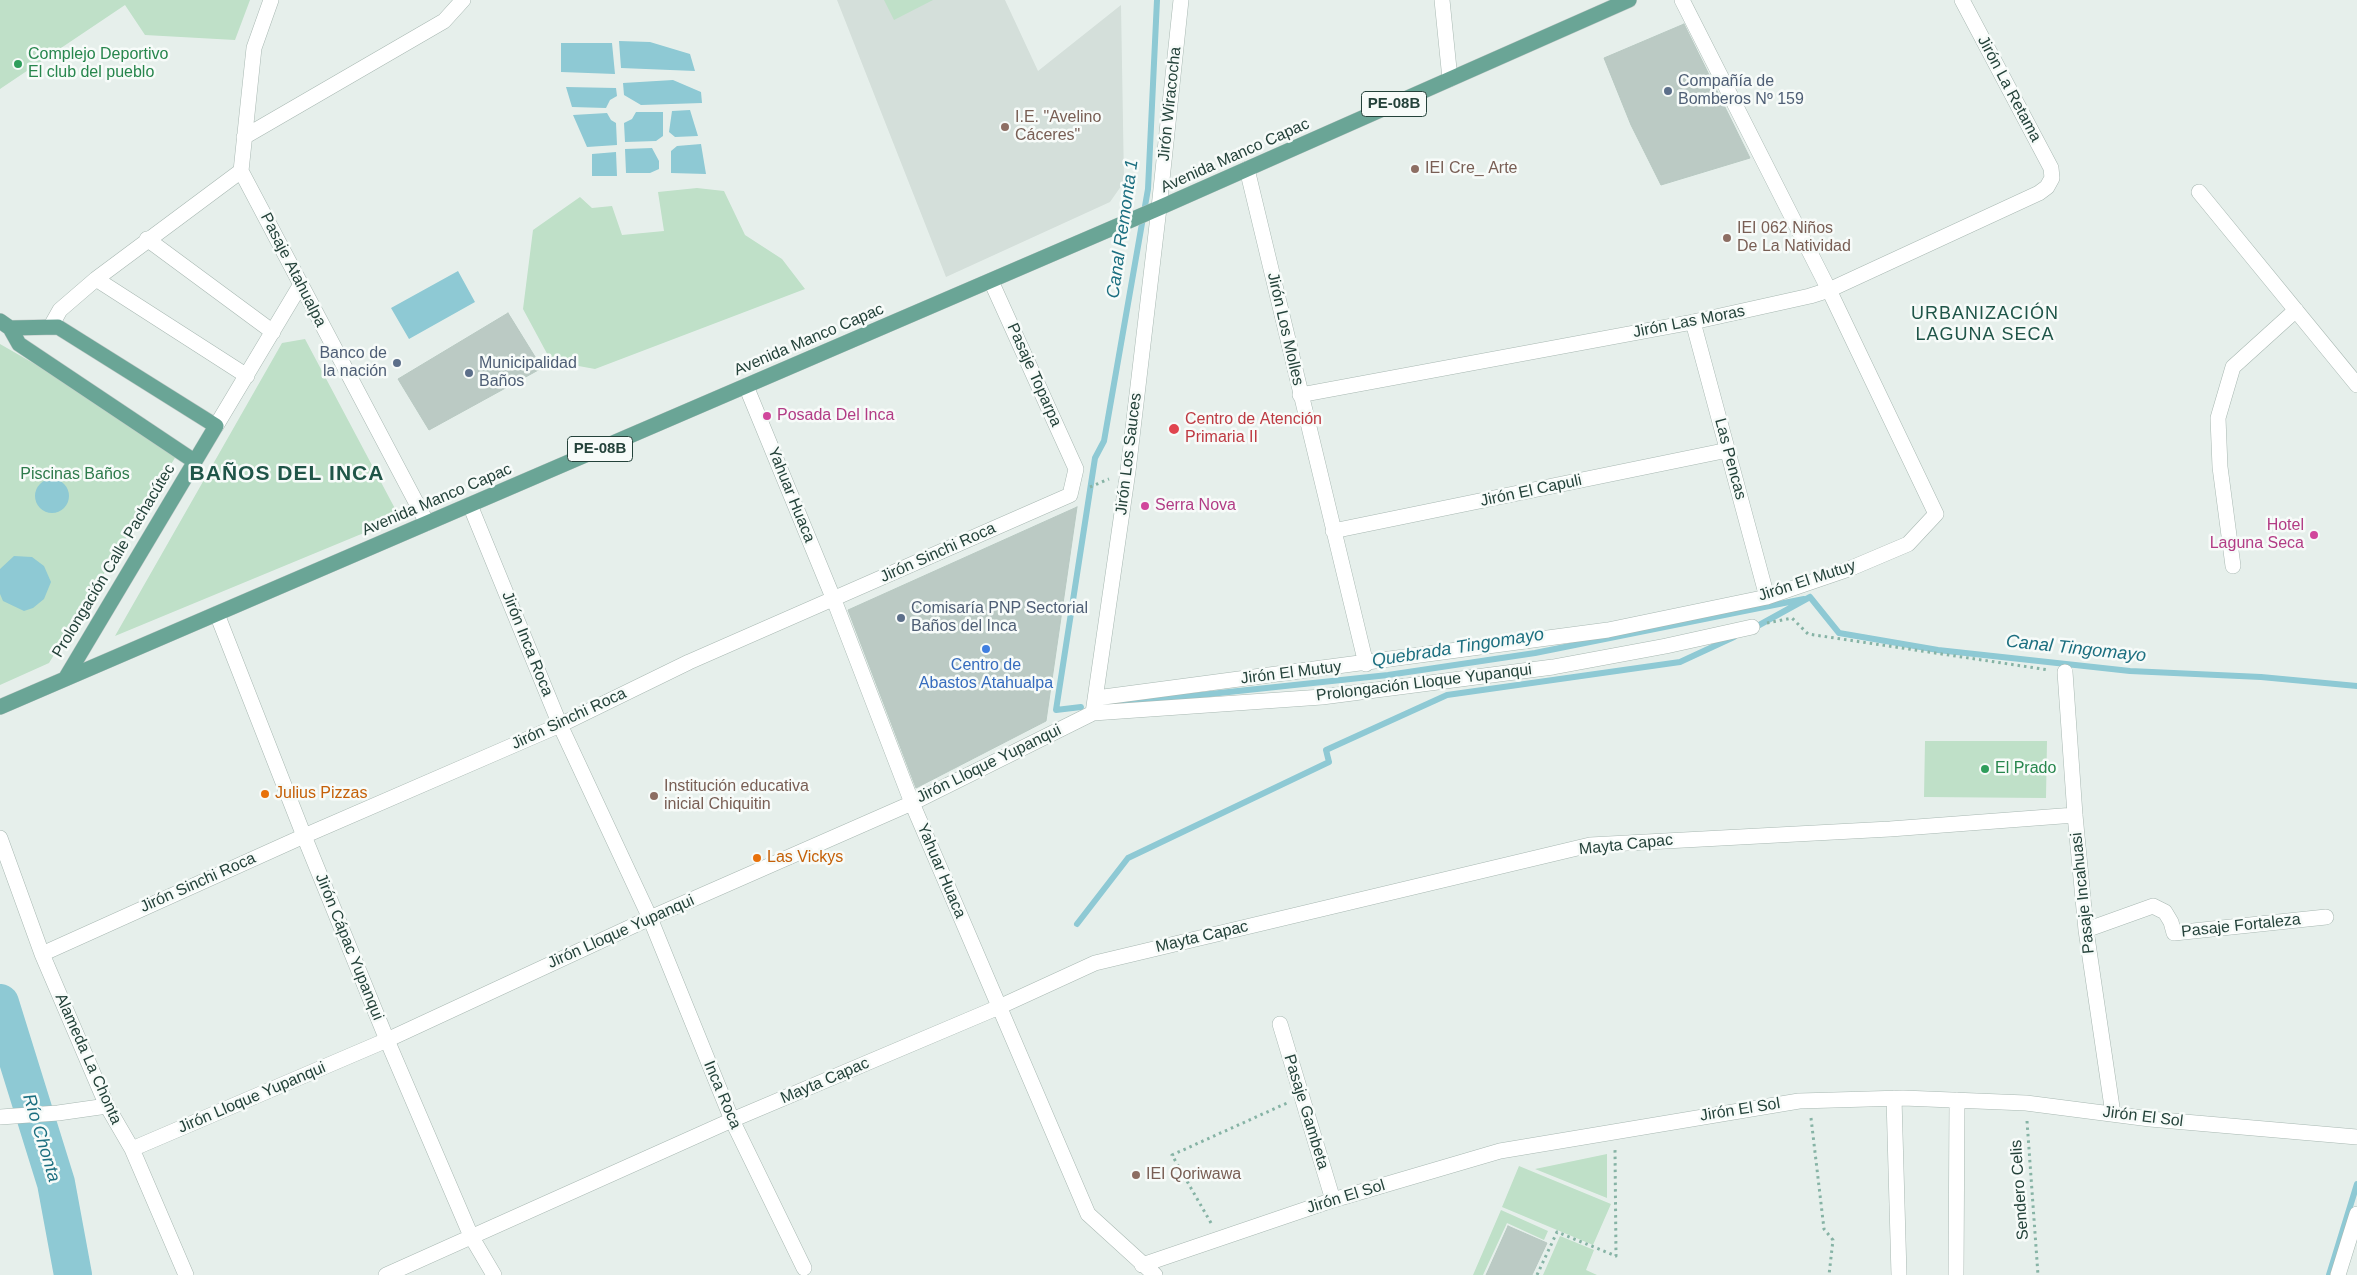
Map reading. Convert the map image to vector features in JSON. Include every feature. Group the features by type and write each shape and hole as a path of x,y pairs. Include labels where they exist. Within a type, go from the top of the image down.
{"main road":[{"name":"Avenida Manco Capac","path":"0,707 1155,211 1629,0"},
{"name":"Prolongación Calle Pachacútec","path":"5,325 51,326 64,330 216,426 65,679"},
{"name":"Prolongación Calle Pachacútec","path":"5,325 20,344 194,462"}],"street":[{"path":"51,326 60,310 96,279 147,239 241,171 254,48 271,0"},
{"path":"244,137 444,21 463,0"},
{"name":"Jirón Wiracocha","path":"1155,211 1181,0"},
{"path":"1442,0 1450,80"},
{"name":"Jirón El Mutuy","path":"1094,706 1366,664 1608,630 1767,597 1849,569 1908,544 1936,514 1830,290 1682,0"},
{"name":"Jirón La Retama","path":"1962,0 2051,168 2052,178"},
{"name":"Jirón Los Molles","path":"1247,170 1366,664"},
{"name":"Pasaje Atahualpa","path":"241,171 427,523"},
{"name":"Jirón Las Moras","path":"1300,395 1693,322 1810,296 1830,290 2039,193 2047,187 2052,178"},
{"path":"2199,192 2357,385"},
{"name":"Jirón Los Sauces","path":"1094,706 1128,471 1155,211"},
{"path":"147,239 273,332"},
{"path":"96,279 247,376"},
{"name":"Pasaje Toparpa","path":"992,281 1076,469 1070,495"},
{"path":"216,426 301,284"},
{"path":"2232,566 2220,467 2218,418 2232,367 2296,310"},
{"name":"Las Pencas","path":"1693,322 1767,597"},
{"name":"Yahuar Huaca","path":"746,386 834,600 912,803 1088,1214 1154,1275"},
{"name":"Jirón El Capuli","path":"1333,531 1728,450"},
{"name":"Jirón Sinchi Roca","path":"42,954 304,836 560,725 689,662 1070,495"},
{"name":"Jirón Inca Roca","path":"470,505 560,725 650,918"},
{"name":"Jirón Cápac Yupanqui","path":"217,614 387,1040 472,1236 494,1275"},
{"name":"Prolongación Lloque Yupanqui","path":"1094,706 1322,697 1553,667 1666,646 1752,627"},
{"name":"Pasaje Incahuasi","path":"2065,672 2075,815 2086,930 2113,1114"},
{"name":"Jirón Lloque Yupanqui","path":"132,1149 387,1040 650,918 912,803 1094,706"},
{"name":"Mayta Capac","path":"386,1275 732,1120 999,1007 1095,963 1590,845 1890,829 2075,815"},
{"name":"Alameda La Chonta","path":"0,838 42,954 107,1106 132,1149 186,1275"},
{"name":"Pasaje Fortaleza","path":"2086,930 2152,906 2164,912 2171,922 2174,933 2326,917"},
{"name":"Inca Roca","path":"650,918 732,1120 804,1268"},
{"name":"Pasaje Gambeta","path":"1280,1024 1333,1200"},
{"path":"1894,1098 1899,1275"},
{"name":"Jirón El Sol","path":"1142,1265 1333,1200 1500,1151 1711,1114 1799,1101 1894,1098 2026,1103 2150,1119 2357,1137"},
{"path":"1956,1275 1957,1100"},
{"path":"0,1117 58,1113 107,1106"},
{"path":"2338,1275 2357,1214"}],"path":[{"path":"1070,495 1128,471"},
{"path":"1752,627 1792,618 1808,634 2065,672"},
{"path":"1220,1237 1172,1155 1301,1096"},
{"path":"1810,1102 1824,1229 1833,1240 1830,1275"},
{"name":"Sendero Celis","path":"2026,1103 2038,1275"},
{"path":"1537,1275 1557,1232 1616,1256 1615,1146"}],"shaded area":[{"name":"I.E. \"Avelino Cáceres\"","path":"837,0 1005,0 1038,71 1121,5 1124,182 1110,202 946,277"}],"green space":[{"name":"Complejo Deportivo El club del pueblo","path":"0,0 250,0 235,40 145,35 125,5 0,89"},
{"path":"884,0 933,0 894,20"},
{"path":"697,188 724,191 745,235 782,259 805,289 595,369 551,361 523,309 533,230 580,197 592,208 612,206 622,235 664,231 658,192"},
{"path":"305,339 400,518 115,636 282,343"},
{"name":"Piscinas Baños","path":"0,344 181,448 49,663 0,685"},
{"name":"El Prado","path":"1925,741 2047,741 2046,798 1924,797"},
{"path":"1607,1154 1607,1198 1535,1169"},
{"path":"1519,1166 1611,1204 1593,1245 1502,1207"},
{"path":"1501,1210 1548,1231 1544,1240 1507,1223 1483,1275 1473,1275"},
{"path":"1560,1236 1594,1250 1586,1270 1597,1275 1543,1275"}],"water":[{"path":"619,41 650,42 690,54 695,71 621,68"},
{"path":"561,43 612,43 615,74 561,72"},
{"path":"673,80 701,92 702,103 641,105 624,95 623,83"},
{"path":"566,87 616,88 617,96 610,100 606,108 572,107"},
{"path":"690,110 698,136 675,137 669,132 672,111"},
{"path":"636,112 663,112 663,136 656,141 625,142 624,123 632,119"},
{"path":"607,113 611,120 616,123 617,145 587,147 573,115"},
{"path":"701,144 706,174 671,173 671,151 677,146"},
{"path":"652,148 659,161 659,169 650,173 626,173 625,149"},
{"path":"616,152 617,176 592,176 592,154"},
{"path":"458,271 475,302 409,339 391,308"},
{"path":"52,479 59,480 64,484 68,489 68,503 64,508 59,512 52,513 45,512 40,508 36,503 35,496 36,489 40,484 45,480"},
{"path":"14,556 32,557 44,566 51,582 44,599 33,608 24,611 3,601 0,594 0,569"}],"building":[{"name":"Compañía de Bomberos Nº 159","path":"1684,24 1750,158 1661,185 1631,125 1604,58"},
{"name":"Municipalidad Baños","path":"508,313 542,368 429,430 398,379"},
{"name":"Centro de Abastos Atahualpa","path":"1077,507 1046,721 916,788 848,610"},
{"path":"1508,1226 1547,1243 1532,1275 1486,1275"}],"waterway":[{"name":"Canal Remonta 1","path":"1081,707 1056,710 1095,458 1104,441 1148,189 1157,0"},
{"name":"Canal Tingomayo","path":"1810,597 1839,633 1938,650 2130,671 2261,677 2357,686"},
{"path":"1752,629 1810,597"},
{"name":"Quebrada Tingomayo","path":"1107,705 1388,675 1535,653 1804,599"},
{"path":"1077,924 1128,858 1329,762 1326,750 1447,695 1680,662 1734,637"},
{"name":"Río Chonta","path":"0,1003 56,1183 73,1275"},
{"name":"Quebrada Tingomayo","path":"2329,1275 2357,1184"}],"place":[{"name":"Complejo Deportivo El club del pueblo","path":"18,64"},
{"name":"Compañía de Bomberos Nº 159","path":"1668,91"},
{"name":"I.E. \"Avelino Cáceres\"","path":"1005,127"},
{"name":"IEI Cre_ Arte","path":"1415,169"},
{"name":"IEI 062 Niños De La Natividad","path":"1727,238"},
{"name":"Banco de la nación","path":"397,363"},
{"name":"Municipalidad Baños","path":"469,373"},
{"name":"Posada Del Inca","path":"767,416"},
{"name":"Centro de Atención Primaria II","path":"1174,429"},
{"name":"Serra Nova","path":"1145,506"},
{"name":"Hotel Laguna Seca","path":"2314,535"},
{"name":"Comisaría PNP Sectorial Baños del Inca","path":"901,618"},
{"name":"Centro de Abastos Atahualpa","path":"986,649"},
{"name":"El Prado","path":"1985,769"},
{"name":"Julius Pizzas","path":"265,794"},
{"name":"Institución educativa inicial Chiquitin","path":"654,796"},
{"name":"Las Vickys","path":"757,858"},
{"name":"IEI Qoriwawa","path":"1136,1175"}],"district":[{"name":"URBANIZACIÓN LAGUNA SECA","path":"1985,324"},
{"name":"BAÑOS DEL INCA","path":"287,474"}]}
